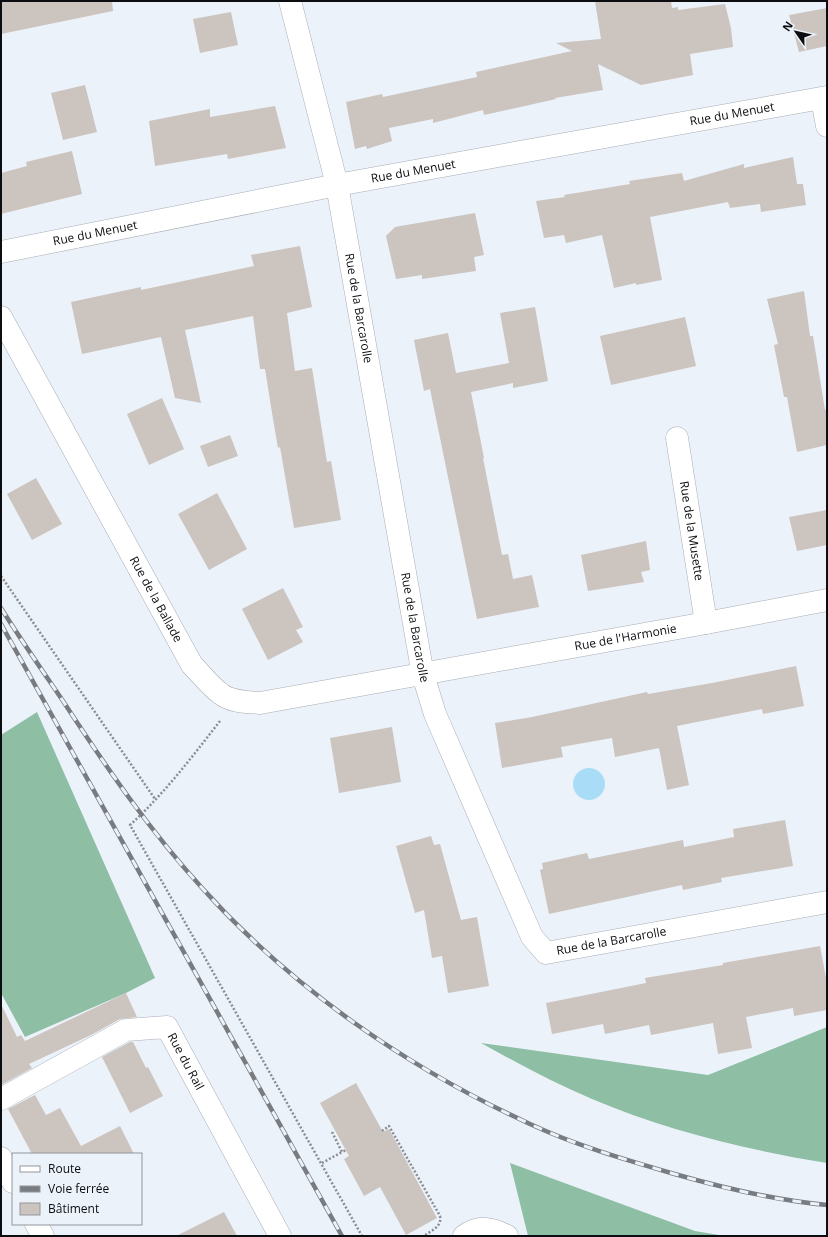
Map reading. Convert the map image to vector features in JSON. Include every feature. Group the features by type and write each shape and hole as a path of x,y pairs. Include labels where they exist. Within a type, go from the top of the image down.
{"street":[{"name":"Rue de la Barcarolle","path":"290,1 337,185 423,675 435,714 532,937 546,954 827,902"},
{"name":"Rue du Menuet","path":"1,252 337,185 824,98"},
{"path":"824,98 827,126"},
{"name":"Rue de la Ballade","path":"1,317 192,664 208,683 222,695 236,700 260,703 423,675"},
{"name":"Rue de la Musette","path":"677,438 706,623"},
{"name":"Rue de l'Harmonie","path":"423,675 827,600"},
{"name":"Rue du Rail","path":"1,1099 126,1030 168,1027 280,1236"},
{"path":"37,1225 43,1236"},
{"path":"464,1236 472,1230 484,1229 496,1230 507,1236"}],"path":[{"path":"1,576 155,799"},
{"path":"236,700 194,756 130,825 362,1236"},
{"path":"382,1130 389,1126 440,1216 440,1225 427,1235"},
{"path":"322,1163 344,1151 332,1132"}],"green space":[{"path":"37,712 155,978 126,993 25,1037 1,993 1,735"},
{"path":"827,1027 827,1163 767,1152 708,1138 650,1121 578,1093 481,1043 708,1075"},
{"path":"510,1163 695,1231 725,1236 528,1236"}],"water":[{"path":"586,768 592,768 602,775 605,784 604,790 598,797 592,800 586,800 576,793 573,787 573,781 580,771"}],"building":[{"path":"1,1 112,1 113,11 1,34"},
{"path":"595,1 671,1 672,8 678,7 678,10 725,4 731,28 733,47 690,54 693,75 641,85 598,64 603,90 555,98 556,99 484,115 483,110 433,123 433,119 389,128 392,141 367,149 366,146 355,149 346,102 382,94 383,97 477,77 476,72 572,51 556,43 601,39"},
{"path":"827,8 827,46 799,52 789,15"},
{"path":"231,12 238,45 200,53 193,19"},
{"path":"85,85 97,132 63,140 51,93"},
{"path":"275,106 286,148 228,159 227,154 155,166 149,121 210,109 210,117"},
{"path":"72,151 82,194 1,214 1,173 27,166 26,162"},
{"path":"793,157 797,184 803,184 806,205 761,212 760,204 730,208 728,202 650,217 662,280 636,285 636,283 614,288 602,235 566,243 564,235 544,238 536,201 565,197 564,195 630,184 629,181 682,173 684,181 744,164 744,168"},
{"path":"475,213 484,255 474,257 476,271 422,279 422,275 396,279 386,236 395,227"},
{"path":"300,246 312,307 287,313 295,371 312,368 327,462 331,461 341,520 294,528 280,447 278,448 265,369 260,369 253,316 185,330 201,403 175,398 161,337 82,354 71,302 141,287 141,290 254,266 251,255"},
{"path":"804,291 810,336 813,336 825,410 827,409 827,445 797,452 787,397 784,397 774,345 778,344 767,299"},
{"path":"535,307 548,381 513,388 513,383 471,392 502,555 508,554 513,579 532,575 539,607 477,619 430,389 424,391 414,340 448,333 456,373 509,363 500,313"},
{"path":"685,317 696,366 611,385 600,336"},
{"path":"162,398 184,449 149,465 127,414"},
{"path":"230,435 238,456 208,467 200,446"},
{"path":"36,478 62,524 32,540 7,494"},
{"path":"217,493 247,549 209,570 178,514"},
{"path":"827,510 827,545 797,551 789,517"},
{"path":"646,541 650,570 641,572 644,582 588,591 581,555"},
{"path":"283,588 303,627 296,630 303,642 268,660 242,609"},
{"path":"796,666 804,706 763,714 762,709 677,726 689,785 667,790 659,748 615,757 612,738 561,747 563,757 502,768 495,723 532,717 647,692 648,694 712,683"},
{"path":"392,727 401,782 339,793 330,738"},
{"path":"785,820 793,866 721,878 722,882 683,890 682,885 549,914 540,870 543,869 542,863 587,853 589,859 683,840 684,847 734,837 733,829"},
{"path":"431,836 434,845 440,844 461,920 477,917 489,986 448,993 442,956 432,958 424,910 415,913 396,846"},
{"path":"820,946 827,983 827,1010 794,1016 793,1008 746,1017 752,1048 718,1054 713,1023 651,1035 649,1025 605,1034 603,1024 552,1034 546,1003 646,983 645,978 723,965 723,963"},
{"path":"126,993 137,1017 120,1019 91,1035 29,1064 32,1068 1,1085 1,1004 17,1037 21,1035 25,1041"},
{"path":"130,1042 133,1042 146,1068 148,1067 163,1096 130,1113 102,1057"},
{"path":"356,1083 383,1132 389,1129 437,1218 406,1235 380,1187 364,1196 344,1159 349,1156 320,1103"},
{"path":"35,1095 46,1115 60,1108 81,1146 120,1126 134,1153 31,1153 8,1109"},
{"path":"224,1212 237,1236 176,1236"}],"railway":[{"path":"1,608 112,774 184,867 238,926 275,960 314,993 354,1023 440,1078 485,1102 564,1139 617,1157 710,1184 768,1197 827,1205"},
{"path":"1,624 342,1236"}]}
